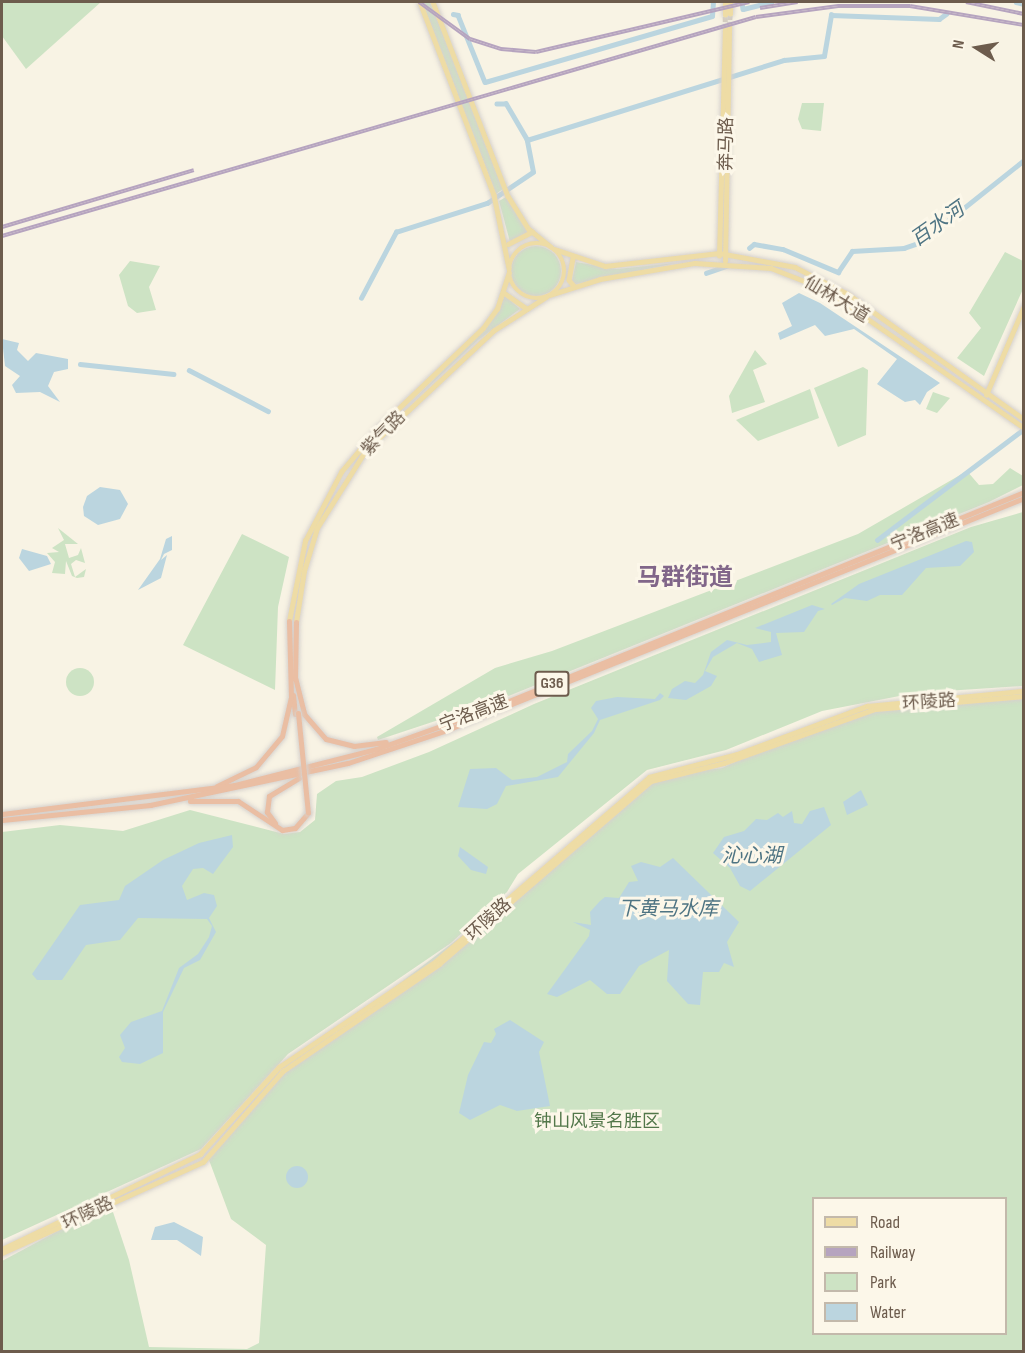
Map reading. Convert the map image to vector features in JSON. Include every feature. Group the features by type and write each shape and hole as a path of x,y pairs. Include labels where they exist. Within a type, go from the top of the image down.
{"highway":[{"name":"宁洛高速","path":"2,814 204,790 290,773 443,726 1023,491"},
{"name":"宁洛高速","path":"2,820 150,805 348,763 458,726 1023,498"},
{"path":"204,790 256,767 277,744 289,712 289,621"},
{"path":"296,622 296,714"},
{"path":"289,664 296,714 307,794 307,813 295,824 278,825 267,812 269,796 285,783 348,763"},
{"path":"295,677 311,726 334,743 354,746 443,726"},
{"path":"150,805 230,799 288,830 307,813"}],"main road":[{"path":"420,2 497,203 508,244 509,270 523,295 548,296 564,275 563,261 553,248 537,243 523,247 509,270"},
{"name":"仙林大道","path":"433,2 508,196 532,232 553,248 573,258 615,267 718,253 770,260 828,282 1023,419"},
{"path":"725,2 727,15 730,2"},
{"name":"奔马路","path":"722,261 725,254 727,27"},
{"name":"奔马路","path":"722,261 718,253 726,79"},
{"path":"508,244 532,232"},
{"path":"573,258 569,280 574,286"},
{"name":"仙林大道","path":"548,296 574,286 722,261 771,268 824,288 1022,427"},
{"name":"紫气路","path":"289,621 297,569 311,526 341,472 409,399 483,328 503,292 509,270"},
{"path":"824,288 828,282"},
{"path":"503,292 527,309"},
{"name":"紫气路","path":"296,622 304,570 317,528 342,482 374,437 413,405 494,331 548,296"},
{"path":"983,399 1023,306"},
{"path":"409,399 413,405"},
{"name":"环陵路","path":"2,1251 200,1154 279,1067 436,961 649,777 723,759 867,706 1023,691"},
{"name":"环陵路","path":"2,1251 203,1162 283,1071 439,964 651,781 731,761 874,709 1023,696"}],"green space":[{"path":"2,2 101,2 26,69 2,36"},
{"path":"422,2 430,2 503,189 496,194"},
{"path":"802,103 824,103 821,131 802,129 798,119"},
{"path":"506,197 529,232 510,242 499,201"},
{"path":"531,246 541,246 554,253 561,266 561,276 554,289 541,296 531,296 522,292 515,285 511,276 511,266 515,257 522,250"},
{"path":"1005,252 1023,261 1023,289 984,376 957,358 981,328 969,313"},
{"path":"130,261 160,266 149,287 156,310 137,313 128,306 119,275"},
{"path":"576,262 617,269 676,263 576,284 572,281"},
{"path":"505,296 520,309 478,340 410,404 477,336"},
{"path":"755,350 767,364 753,370 765,402 732,413 729,396"},
{"path":"863,367 868,370 866,435 838,447 814,388"},
{"path":"810,389 819,418 758,441 736,420"},
{"path":"933,392 950,398 937,413 926,409"},
{"path":"1010,468 1023,476 1023,485 989,502 496,701 378,740 377,737 495,668 552,651 858,534 967,471 979,485 993,484"},
{"path":"1023,512 1023,686 915,693 822,711 726,750 647,770 518,874 507,892 451,943 288,1054 201,1149 2,1240 2,832 60,825 123,831 190,810 284,834 300,832 315,820 317,794 336,781 362,777 429,752 534,704 971,527"},
{"path":"58,528 78,544 65,544 69,558 78,555 81,548 85,563 76,560 71,564 75,577 86,569 84,577 77,578 72,576 66,561 65,574 52,573 55,562 47,553 59,552 52,548 64,540"},
{"path":"242,534 289,557 278,607 275,690 183,645"},
{"path":"80,668 90,672 94,682 90,692 80,696 70,692 66,682 70,672"},
{"name":"钟山风景名胜区","path":"1023,699 1023,1351 2,1352 2,1261 110,1203 129,1260 149,1347 247,1349 259,1343 266,1245 231,1219 209,1160 275,1078 479,923 652,777 722,768 850,710"}],"water":[{"path":"799,293 820,303 940,383 927,392 920,405 915,400 905,402 877,384 897,359 854,329 825,336 815,325 780,340 778,333 792,326 782,303"},
{"path":"2,339 19,343 17,350 28,361 36,353 68,359 68,369 54,372 48,386 60,402 40,392 16,393 12,385 20,376 5,366"},
{"path":"100,487 120,490 128,504 120,519 98,525 84,516 83,507 87,496"},
{"path":"172,536 172,550 164,554 161,560 167,555 161,578 138,590 160,559 166,539"},
{"path":"966,541 972,542 974,552 960,566 926,568 902,595 880,595 867,601 845,598 831,604 859,584"},
{"path":"22,549 47,556 51,564 29,571 19,558"},
{"path":"812,605 825,609 818,611 804,632 776,633 782,655 759,662 752,649 737,643 713,657 705,671 717,676 711,686 686,700 668,698 672,689 685,681 695,683 703,675 711,652 727,640 747,645 771,642 771,632 755,628"},
{"path":"660,693 664,696 660,700 600,720 594,733 558,777 506,786 497,804 487,809 458,807 470,769 496,768 512,780 537,777 567,762 568,754 592,731 598,719 591,708 596,701 617,697 655,699"},
{"path":"861,790 868,805 847,815 843,802"},
{"name":"沁心湖","path":"824,807 831,825 750,891 740,886 730,868 713,853 724,837 744,831 756,819 767,820 778,813 783,817 792,811 794,823 802,824 810,811"},
{"path":"232,835 233,847 213,874 203,868 193,869 182,886 187,900 204,893 214,895 217,906 209,918 216,932 200,960 184,968 163,1012 163,1053 140,1064 122,1062 119,1057 125,1048 120,1035 131,1022 162,1011 179,968 198,954 209,937 212,926 207,919 138,918 120,940 86,945 62,980 37,980 32,974 80,905 119,900 125,886 163,860 199,843"},
{"path":"460,847 488,867 486,874 471,870 458,856"},
{"name":"下黄马水库","path":"673,858 739,922 727,942 734,967 724,963 719,972 703,972 700,1005 688,1004 667,981 669,950 639,966 620,994 607,994 590,980 557,997 547,994 589,936 590,930 573,922 591,925 590,912 600,901 605,897 619,898 629,882 638,881 631,866 641,862 660,867"},
{"path":"510,1020 544,1042 539,1052 550,1106 517,1111 500,1105 470,1120 459,1113 468,1075 484,1042 491,1043 496,1034 494,1029"},
{"path":"293,1166 301,1166 308,1173 308,1181 301,1188 293,1188 286,1181 286,1173"},
{"path":"174,1222 203,1237 201,1256 177,1240 151,1240 155,1227"}],"waterway":[{"path":"453,14 458,15 485,82 712,16 713,2"},
{"path":"742,2 743,9 771,2"},
{"path":"1016,2 1024,4"},
{"path":"527,140 784,60 824,56 831,15 939,19 946,14"},
{"path":"361,298 396,232 487,203 533,172 527,140 506,104 497,104"},
{"name":"百水河","path":"749,248 754,244 783,249 838,272 852,251 904,248 921,242 1024,160"},
{"name":"百水河","path":"706,273 729,265"},
{"path":"80,364 173,374"},
{"path":"189,370 268,411"},
{"path":"877,540 1024,429"}],"tunnel":[{"path":"729,26 730,14"},
{"path":"725,15 725,28"}],"railway":[{"path":"419,2 470,39 501,49 536,52 749,2"},
{"path":"760,8 798,2"},
{"path":"966,2 1024,14"},
{"path":"2,236 756,17 838,6 910,6 1024,25"},
{"path":"2,227 194,170"}],"district":[{"name":"马群街道","path":"685,578"}]}
